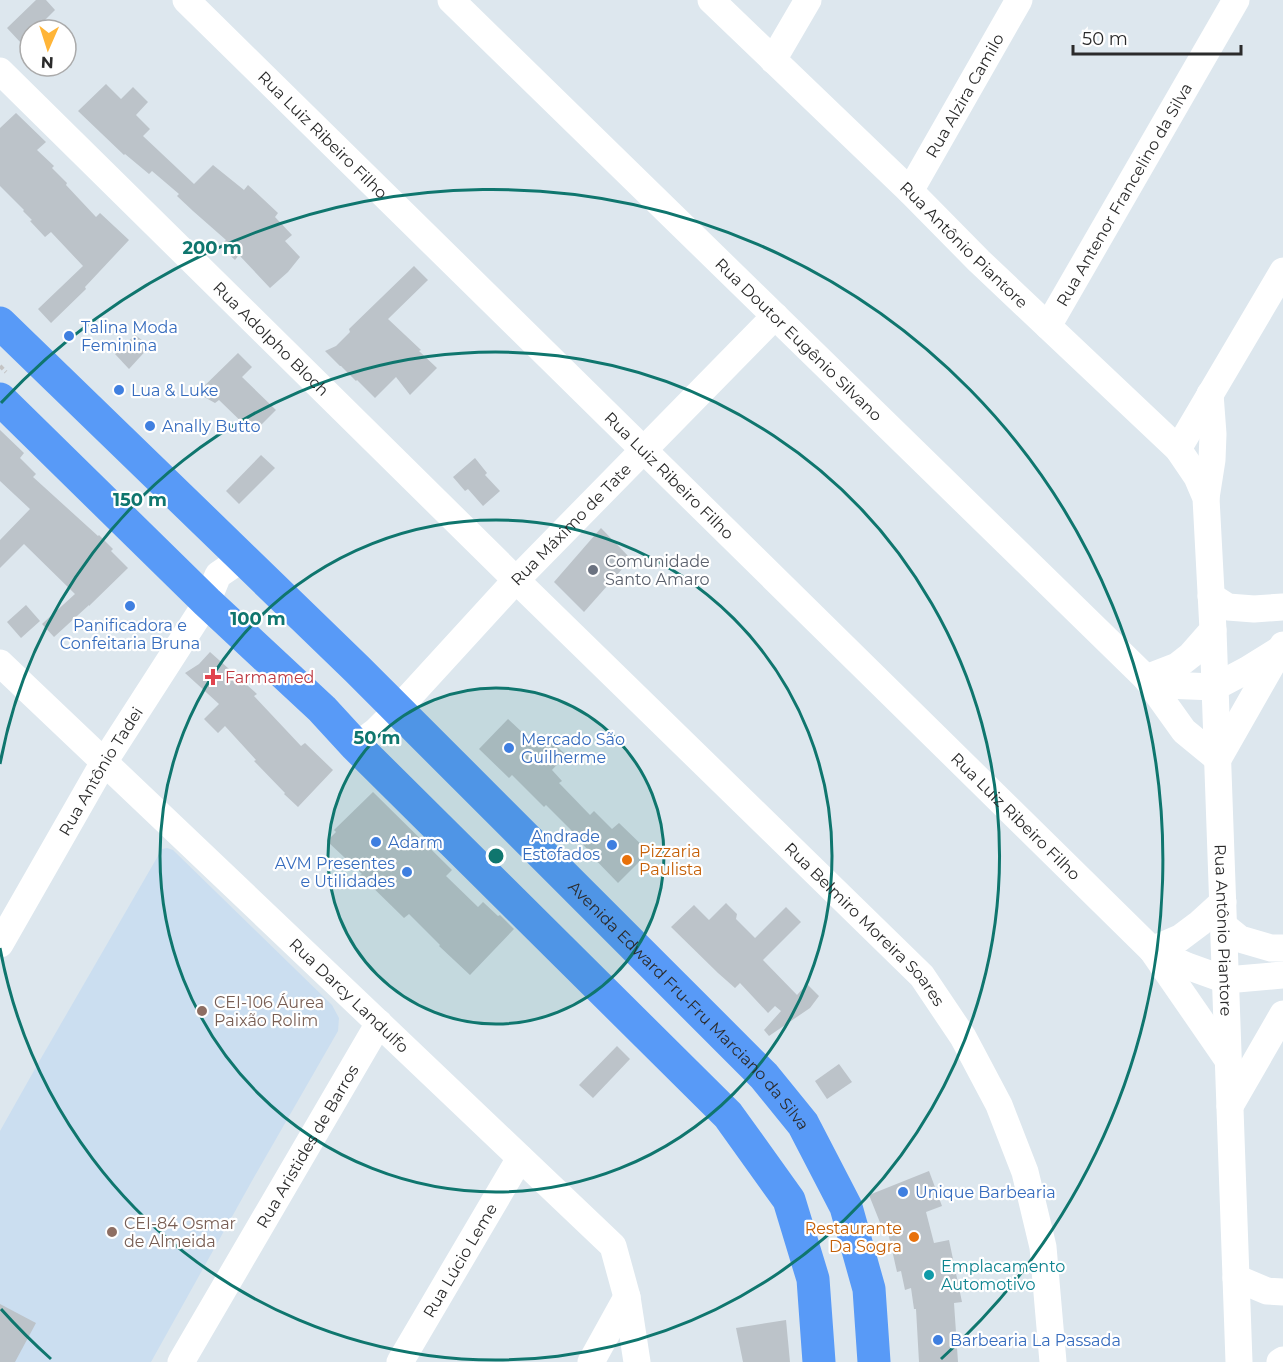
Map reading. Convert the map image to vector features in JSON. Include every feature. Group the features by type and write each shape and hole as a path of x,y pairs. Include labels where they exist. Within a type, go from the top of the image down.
{"main road":[{"name":"Avenida Edward Fru-Fru Marciano da Silva","path":"0,323 357,669 757,1068 803,1124 846,1207 869,1288 874,1362"},
{"path":"0,399 207,602 322,709 356,746 728,1115 789,1200 813,1279 819,1362"}],"street":[{"name":"Rua Luiz Ribeiro Filho","path":"186,0 1152,950 1228,1060"},
{"name":"Rua Doutor Eugênio Silvano","path":"452,0 1146,678 1184,731 1218,759"},
{"name":"Rua Antônio Piantore","path":"711,0 910,191 979,261 1178,449 1197,477 1206,498"},
{"path":"773,60 808,0"},
{"name":"Rua Alzira Camilo","path":"910,191 1019,0"},
{"name":"Rua Antenor Francelino da Silva","path":"1048,326 1236,0"},
{"name":"Rua Adolpho Bloch","path":"0,71 516,580"},
{"path":"1178,449 1283,271"},
{"name":"Rua Máximo de Tate","path":"398,711 516,580 775,316"},
{"name":"Rua Antônio Piantore","path":"1210,394 1213,434 1212,460 1206,498 1218,759 1239,1362"},
{"path":"207,602 218,574 243,558"},
{"name":"Rua Belmiro Moreira Soares","path":"516,580 922,975 963,1036 999,1105 1025,1172 1043,1247 1053,1362"},
{"path":"1211,596 1228,607 1254,609 1283,607"},
{"name":"Rua Antônio Tadei","path":"0,944 104,762 207,602"},
{"path":"1146,678 1177,666 1191,655 1213,630"},
{"path":"1215,687 1282,648"},
{"path":"1218,759 1282,648"},
{"name":"Rua Darcy Landulfo","path":"0,663 613,1246 627,1297 637,1362"},
{"name":"Rua Doutor Eugênio Silvano","path":"1146,678 1164,685 1215,687"},
{"path":"356,746 398,711"},
{"path":"1152,950 1180,938 1200,923 1223,914 1240,939 1271,948 1283,948"},
{"name":"Rua Luiz Ribeiro Filho","path":"1152,950 1186,966 1226,980"},
{"path":"1226,980 1283,975"},
{"path":"1230,1106 1283,1014"},
{"name":"Rua Aristides de Barros","path":"181,1362 379,1023"},
{"name":"Rua Lúcio Leme","path":"400,1362 520,1158"},
{"path":"1236,1278 1267,1291 1283,1292"},
{"path":"591,1362 627,1297"}],"shaded area":[{"path":"162,849 173,850 332,1005 339,1018 338,1031 151,1362 0,1362 0,1131"}],"building":[{"path":"36,0 46,0 55,10 47,18 18,18 18,40 7,28"},
{"path":"106,84 121,99 133,87 148,102 136,115 150,129 143,136 194,184 213,165 244,190 248,185 278,213 275,217 292,235 285,241 300,257 288,272 270,288 239,255 235,260 220,246 226,240 177,196 179,194 152,171 149,174 124,155 78,111"},
{"path":"16,113 46,142 37,150 54,166 52,168 67,183 66,185 96,217 100,213 129,240 85,287 86,289 51,323 38,309 83,266 51,232 45,237 30,221 32,220 24,210 0,186 0,128"},
{"path":"414,266 428,280 388,319 437,368 410,395 396,377 375,398 325,351 336,346 350,332 349,329"},
{"path":"135,335 150,346 129,369 115,354"},
{"path":"238,353 252,367 242,377 276,410 253,433 219,400 215,403 197,393"},
{"path":"0,430 24,453 20,458 36,474 33,477 99,535 128,568 54,637 42,624 75,594 24,544 0,568 0,540 30,509 0,481"},
{"path":"261,455 275,468 239,504 226,491"},
{"path":"475,458 487,473 485,475 500,491 483,506 453,477"},
{"name":"Comunidade Santo Amaro","path":"601,528 631,559 584,612 554,582"},
{"path":"26,605 40,621 21,638 7,622"},
{"path":"210,652 257,694 254,696 301,746 305,743 333,770 298,807 254,761 256,760 225,726 218,733 204,719 219,704 185,673 199,664"},
{"path":"508,719 539,748 549,739 566,755 552,770 562,781 559,783 590,815 594,811 612,829 619,823 649,852 618,883 546,805 544,807 512,775 509,778 479,749"},
{"path":"373,792 452,870 446,876 478,907 483,902 514,929 470,975 409,914 404,918 327,841 336,832 334,830"},
{"path":"726,903 737,914 736,919 755,938 786,907 801,922 763,960 797,995 807,984 819,996 810,1008 769,1036 764,1030 781,1011 775,1006 768,1013 740,983 735,988 671,927 694,905 709,920"},
{"path":"617,1046 630,1059 593,1098 579,1085"},
{"path":"839,1064 852,1082 827,1099 815,1081"},
{"path":"929,1171 942,1206 926,1212 934,1243 949,1240 962,1302 954,1303 958,1362 919,1362 916,1309 914,1309 911,1288 905,1290 901,1271 897,1272 887,1228 883,1230 869,1195"},
{"path":"0,1304 36,1323 15,1362 0,1362"},
{"path":"786,1320 790,1362 743,1362 736,1328"}],"place":[{"name":"Talina Moda Feminina","path":"69,336"},
{"name":"Lua & Luke","path":"119,390"},
{"name":"Anally Butto","path":"150,426"},
{"name":"Comunidade Santo Amaro","path":"593,570"},
{"name":"Panificadora e Confeitaria Bruna","path":"130,606"},
{"name":"Farmamed","path":"213,677"},
{"name":"Mercado São Guilherme","path":"509,748"},
{"name":"Adarm","path":"376,842"},
{"name":"Andrade Estofados","path":"612,845"},
{"name":"Pizzaria Paulista","path":"627,860"},
{"name":"AVM Presentes e Utilidades","path":"407,872"},
{"name":"CEI-106 Áurea Paixão Rolim","path":"202,1011"},
{"name":"Unique Barbearia","path":"903,1192"},
{"name":"CEI-84 Osmar de Almeida","path":"112,1232"},
{"name":"Restaurante Da Sogra","path":"914,1237"},
{"name":"Emplacamento Automotivo","path":"929,1275"},
{"name":"Barbearia La Passada","path":"938,1340"}]}
